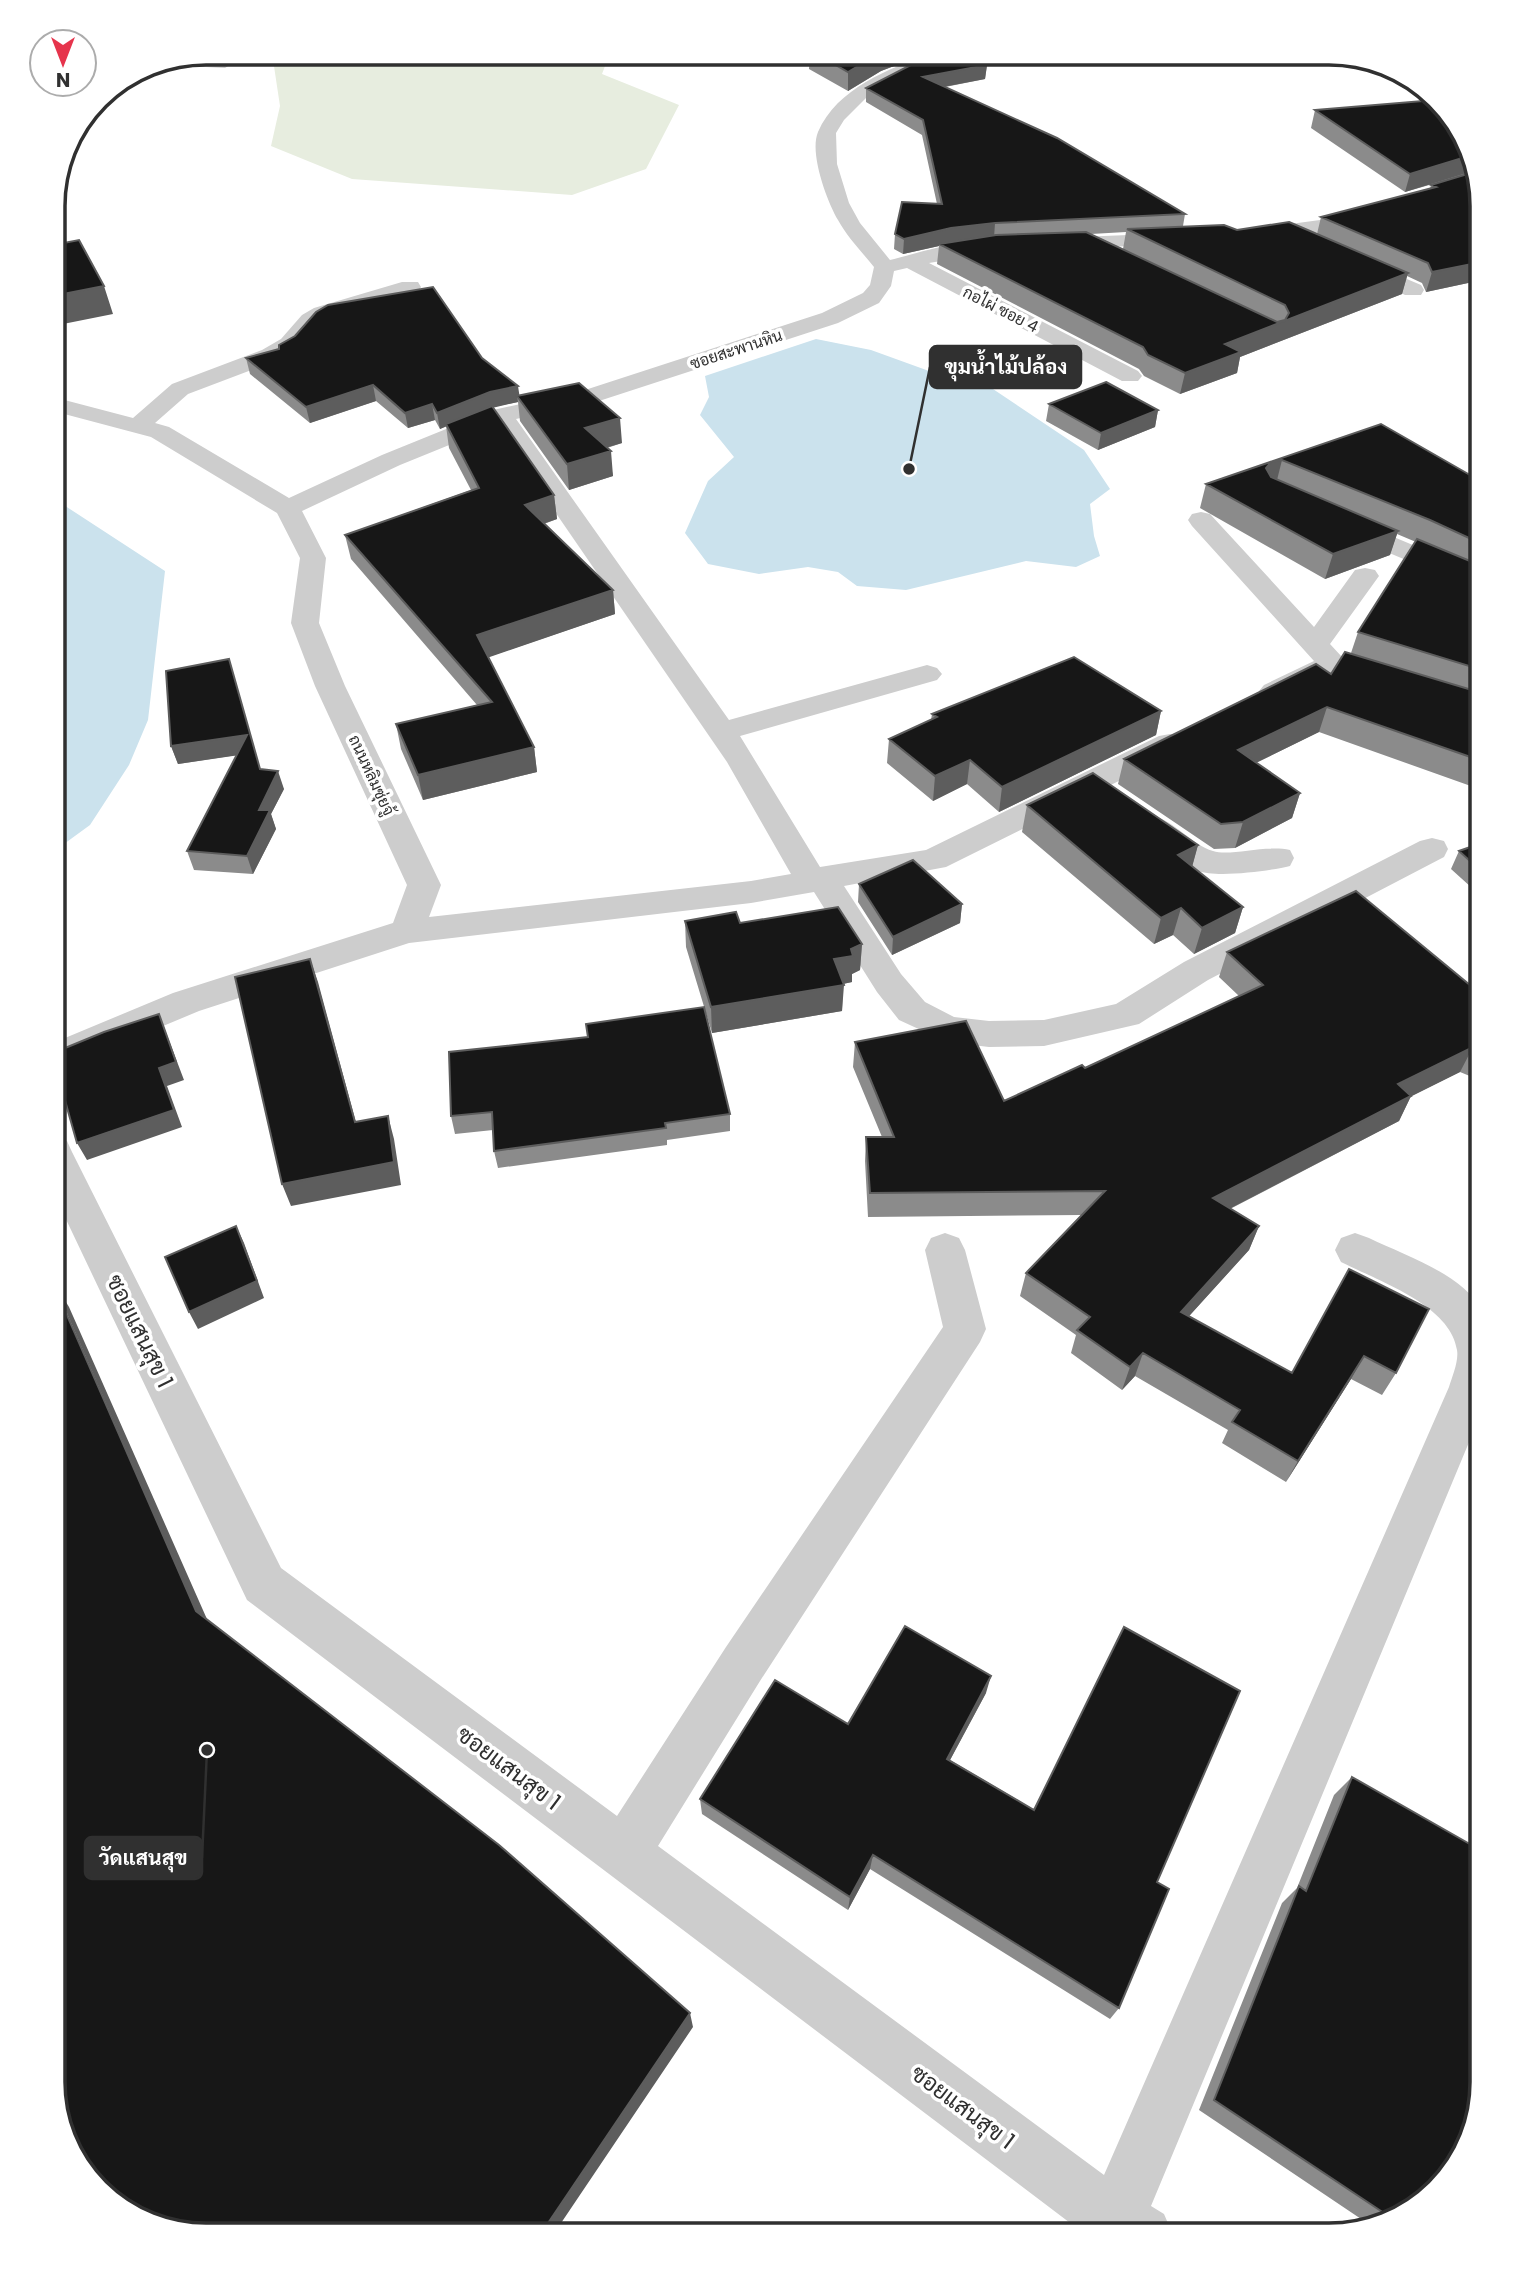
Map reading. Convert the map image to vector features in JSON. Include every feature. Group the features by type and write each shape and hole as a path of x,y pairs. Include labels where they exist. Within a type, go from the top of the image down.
{"street":[{"path":"900,65 844,109 826,135 829,176 848,221 885,267 950,252 1008,246"},
{"path":"1235,237 1288,233 1386,207"},
{"path":"1288,233 1413,289"},
{"path":"1036,245 1200,238"},
{"path":"1088,243 1121,261"},
{"name":"กอไผ่ ซอย 4","path":"909,261 1130,376"},
{"name":"ซอยสะพานหิน","path":"288,508 391,460 501,415 591,396 830,318 871,298 880,286 885,267"},
{"path":"138,426 180,389 270,355 289,344 310,320 322,313 410,287"},
{"path":"65,407 160,432 288,508"},
{"path":"501,415 742,761 817,879 889,983 912,1011 947,1029 989,1034 1044,1034 1126,1015 1196,971 1432,849"},
{"name":"ถนนหลิมซุ่ยจู้","path":"288,508 313,558 305,623 330,686 424,885 407,931"},
{"path":"1322,514 1470,579"},
{"path":"1200,520 1324,654 1382,679"},
{"path":"1247,705 1324,654 1365,576"},
{"path":"722,732 927,674"},
{"path":"65,1053 186,1002 407,931 751,892 934,859 1198,729"},
{"path":"1089,782 1207,863 1278,858"},
{"name":"ซอยแสนสุข 1","path":"65,1177 264,1584 623,1854 1122,2223"},
{"path":"623,1854 743,1664 965,1329 945,1250"},
{"path":"1356,1250 1438,1291 1464,1316 1470,1330"},
{"path":"1131,2223 1470,1407"}],"shaded area":[{"path":"274,65 605,65 602,74 679,105 646,169 572,195 352,179 271,146 280,106"}],"water":[{"path":"816,339 871,350 929,371 978,379 1084,450 1110,489 1090,504 1094,536 1100,556 1076,567 1026,561 906,590 857,586 838,572 808,567 759,574 708,564 685,533 708,481 734,457 700,415 709,397 705,376"},
{"path":"65,506 165,571 148,720 129,765 90,825 65,843"}],"building":[{"path":"836,65 860,65 848,72"},
{"path":"911,65 987,65 923,77 1057,138 1185,214 995,223 951,228 904,239 895,234 902,202 942,204 923,120 866,88"},
{"path":"1423,101 1447,127 1462,158 1410,174 1315,110"},
{"path":"1466,174 1470,205 1470,264 1432,272 1428,263 1321,217 1436,187 1431,185"},
{"path":"1289,222 1408,273 1225,344 1241,352 1185,373 1148,355 1143,347 939,244 996,235 1086,232 1277,322 1285,320 1289,313 1285,305 1127,229 1224,225 1237,230"},
{"path":"79,240 104,286 65,294 65,243"},
{"path":"433,287 482,358 518,386 490,392 437,413 432,404 405,413 373,385 306,407 246,358 279,349 279,345 295,336 316,312 328,305"},
{"path":"1106,382 1158,410 1101,433 1049,404"},
{"path":"579,383 620,418 585,428 611,451 567,464 517,396"},
{"path":"492,406 554,495 525,505 613,590 477,635 534,747 418,775 396,724 492,702 345,535 479,488 446,424"},
{"path":"1381,424 1470,475 1470,538 1282,460 1271,462 1266,468 1271,477 1398,531 1333,554 1206,484"},
{"path":"1417,539 1470,561 1470,666 1358,632"},
{"path":"1345,652 1470,689 1470,757 1327,707 1238,750 1300,793 1243,822 1221,824 1124,759 1316,664 1331,674"},
{"path":"1074,657 1161,711 1002,787 970,760 935,776 889,739 937,717 932,714"},
{"path":"229,659 260,769 278,771 259,810 270,810 247,856 187,851 247,735 171,746 166,671"},
{"path":"1093,773 1198,845 1178,855 1243,907 1202,928 1181,908 1161,918 1027,805"},
{"path":"1470,847 1470,861 1459,851"},
{"path":"913,860 962,904 893,937 859,884"},
{"path":"1356,891 1470,985 1470,1048 1398,1084 1411,1096 1213,1198 1259,1226 1181,1312 1292,1373 1349,1269 1429,1309 1396,1373 1364,1356 1298,1461 1232,1422 1240,1410 1143,1353 1130,1367 1077,1330 1090,1317 1026,1273 1105,1191 870,1193 866,1137 894,1137 855,1042 966,1021 1004,1101 1082,1065 1085,1068 1263,985 1227,952"},
{"path":"838,907 862,944 851,949 853,956 834,959 844,985 711,1007 685,921 736,912 740,923"},
{"path":"310,959 355,1122 388,1116 394,1162 282,1184 235,977"},
{"path":"704,1007 730,1114 665,1123 666,1128 494,1151 492,1112 451,1116 449,1052 588,1037 586,1024"},
{"path":"159,1014 176,1062 159,1068 174,1110 77,1143 65,1100 65,1048"},
{"path":"236,1226 257,1281 189,1312 165,1257"},
{"path":"65,1311 196,1611 499,1845 690,2013 548,2223 196,2223 178,2221 143,2209 127,2200 100,2175 88,2161 75,2136 66,2101 65,2083"},
{"path":"905,1626 991,1676 947,1759 1034,1810 1124,1627 1240,1691 1157,1882 1169,1889 1119,2008 873,1855 850,1897 700,1799 775,1680 848,1724"},
{"path":"1352,1777 1470,1844 1470,2083 1465,2119 1451,2153 1429,2182 1415,2194 1384,2213 1214,2100 1299,1886 1306,1891"}],"place":[{"name":"ขุมน้ำไม้ปล้อง","path":"909,469"},
{"name":"วัดแสนสุข","path":"207,1750"}]}
